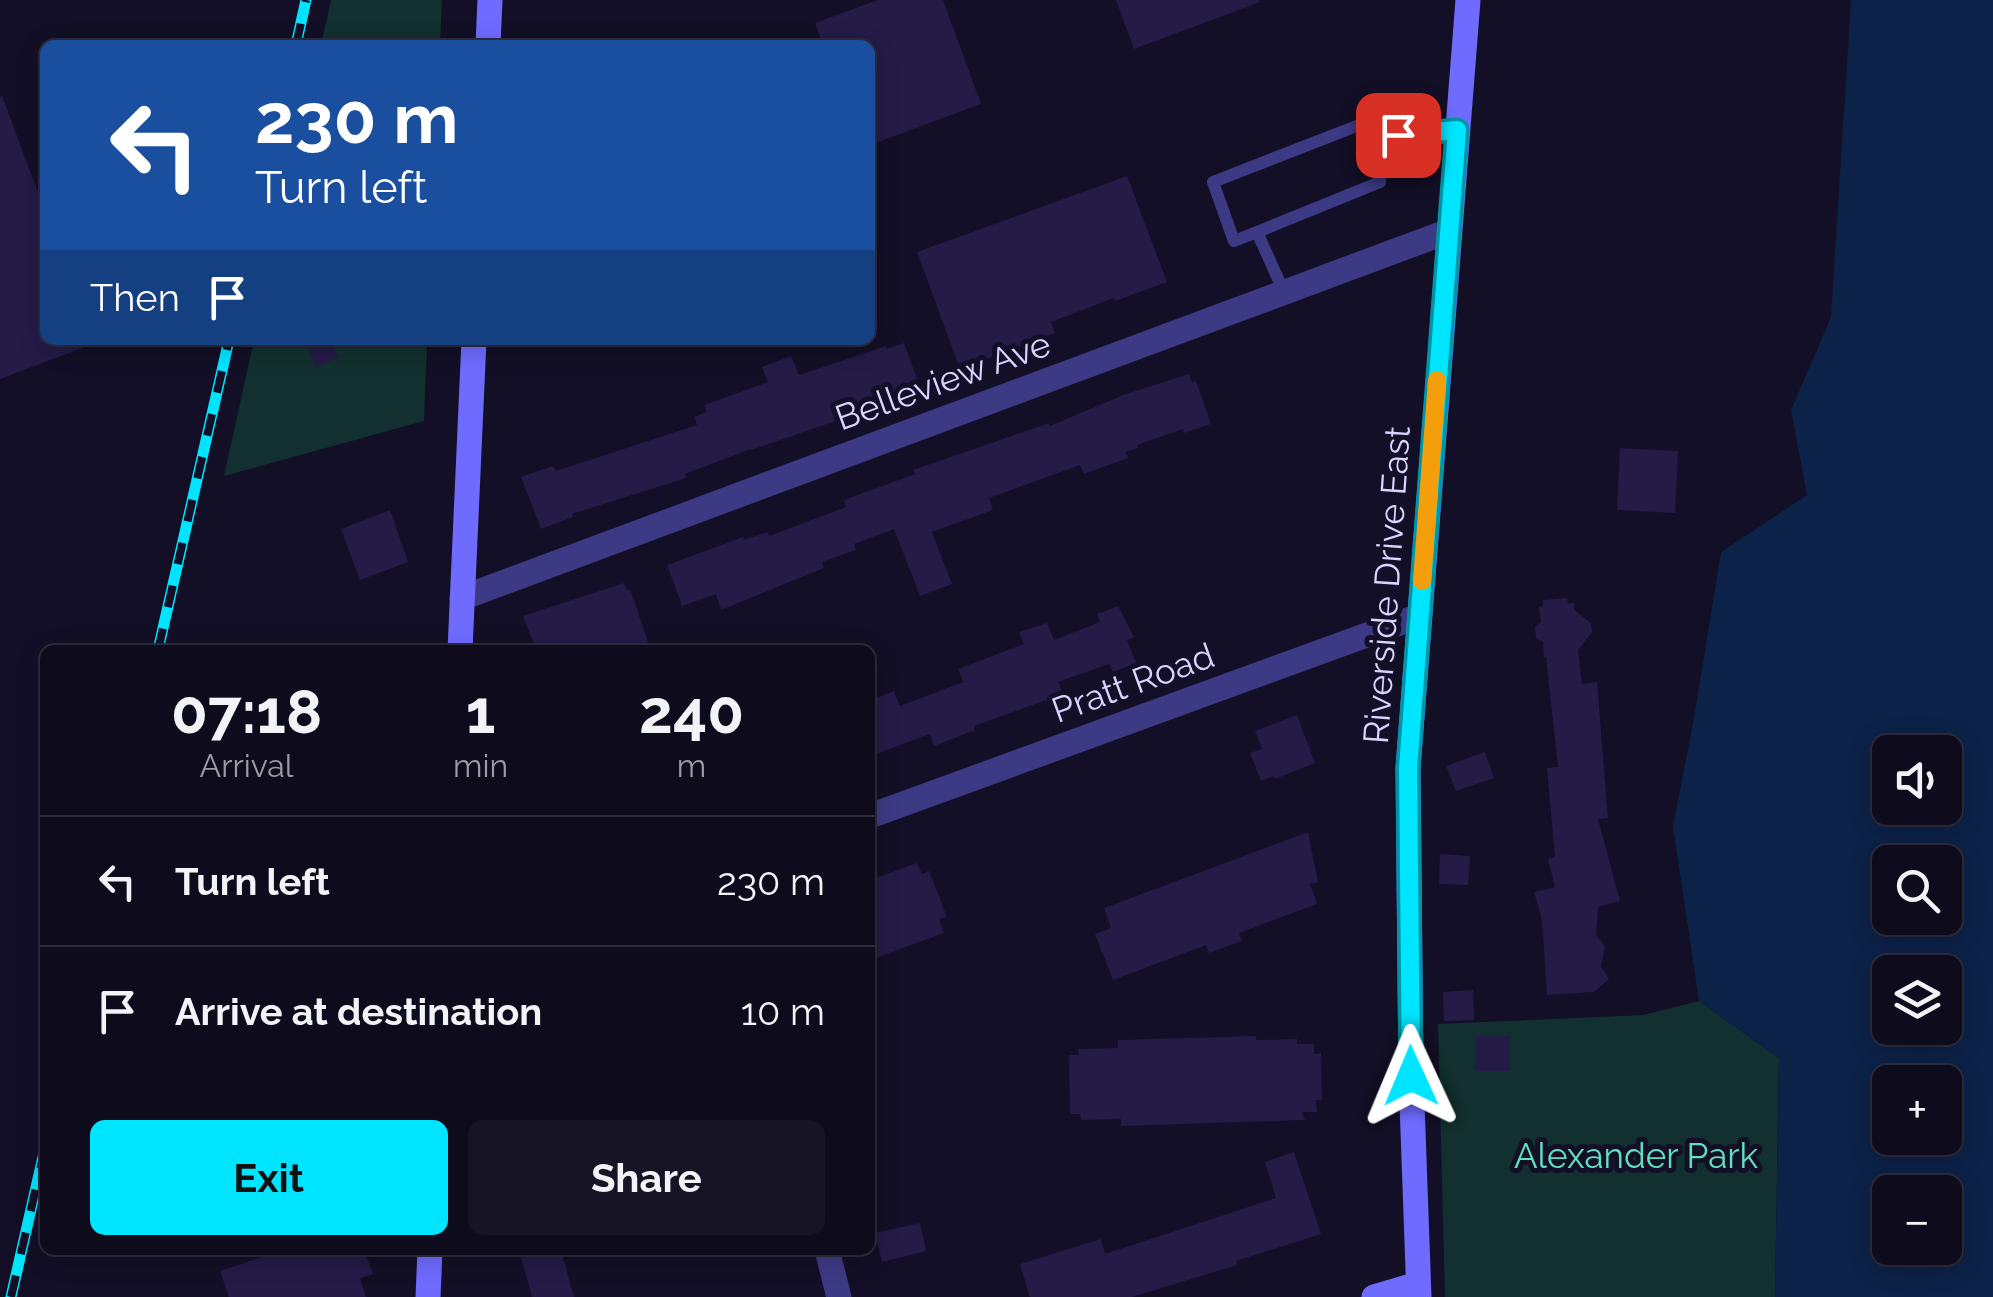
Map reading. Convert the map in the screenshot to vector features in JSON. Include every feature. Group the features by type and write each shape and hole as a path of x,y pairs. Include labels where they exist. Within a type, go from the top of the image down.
{"main road":[{"path":"488,40 490,0"},
{"name":"Riverside Drive East","path":"1419,1290 1411,1076 1408,768 1468,0"},
{"path":"460,645 474,345"},
{"path":"428,1297 430,1255"},
{"path":"1374,1297 1419,1290"}],"street":[{"name":"Belleview Ave","path":"462,598 1449,231"},
{"name":"Pratt Road","path":"875,814 1419,616"},
{"path":"828,1255 839,1297"}],"lane":[{"path":"1372,120 1380,182 1257,232 1234,240 1213,182 1372,120"},
{"path":"1374,138 1457,130"},
{"path":"1257,232 1284,292"}],"green space":[{"path":"331,0 442,0 440,40 322,40"},
{"path":"253,345 427,345 424,421 224,476"},
{"name":"Alexander Park","path":"1699,1001 1779,1058 1775,1297 1445,1297 1438,1024 1643,1015"}],"water":[{"path":"1851,0 1993,0 1993,1297 1775,1297 1779,1058 1699,1001 1673,827 1721,552 1807,495 1791,410 1831,317"}],"building":[{"path":"878,0 943,0 981,104 875,143 875,40 821,40 815,23"},
{"path":"1116,0 1259,0 1260,2 1134,49"},
{"path":"0,97 40,198 40,345 90,345 0,379"},
{"path":"1127,176 1167,282 1051,322 1055,333 960,369 917,252"},
{"path":"904,343 920,387 866,406 856,414 685,474 686,478 572,514 573,517 541,529 521,477 553,466 556,471 697,425 694,417 707,412 704,405 768,382 762,367 791,356 799,375"},
{"path":"307,345 333,345 338,358 315,367"},
{"path":"1189,374 1192,382 1196,381 1211,424 1137,445 1138,448 1126,452 1128,458 1084,474 1080,465 989,498 993,510 932,532 952,584 920,596 894,529 854,544 856,550 822,562 824,568 721,610 716,594 682,606 667,565 743,537 744,540 768,532 769,536 846,507 844,500 915,474 913,470 1049,423 1050,426 1123,395"},
{"path":"1620,448 1678,451 1675,513 1617,510"},
{"path":"390,510 408,562 360,580 341,529"},
{"path":"624,583 630,589 648,642 534,645 523,616"},
{"path":"1567,598 1568,604 1574,603 1574,610 1591,623 1592,632 1578,650 1582,684 1597,682 1608,818 1598,819 1620,901 1598,907 1596,935 1605,946 1601,966 1609,979 1594,992 1547,995 1542,920 1534,892 1555,887 1548,859 1555,857 1547,768 1558,767 1546,657 1543,642 1536,639 1535,627 1541,622 1539,607 1543,600"},
{"path":"1118,606 1134,637 1127,640 1136,663 1113,672 1109,664 1058,682 1063,694 974,726 975,730 934,746 930,734 875,754 875,698 894,691 900,706 963,682 958,669 1024,644 1019,632 1047,623 1054,640 1100,622 1097,614"},
{"path":"1297,715 1315,763 1261,781 1250,753 1262,749 1255,731"},
{"path":"1485,752 1494,778 1456,791 1446,766"},
{"path":"1308,832 1318,882 1310,884 1317,904 1239,933 1242,941 1209,953 1206,945 1113,980 1095,934 1111,928 1104,908"},
{"path":"1440,854 1470,856 1468,885 1439,884"},
{"path":"917,863 922,874 929,871 947,917 939,919 944,933 875,958 875,878"},
{"path":"1473,990 1474,1020 1444,1021 1443,992"},
{"path":"1256,1036 1256,1040 1297,1039 1297,1044 1314,1044 1314,1054 1321,1053 1322,1100 1316,1100 1317,1112 1302,1112 1305,1120 1121,1126 1121,1119 1081,1120 1080,1114 1070,1114 1069,1055 1079,1055 1078,1049 1118,1048 1118,1040"},
{"path":"1476,1036 1510,1036 1510,1071 1475,1071"},
{"path":"1294,1152 1321,1234 1132,1297 1030,1297 1020,1264 1101,1239 1105,1254 1276,1198 1265,1162"},
{"path":"920,1223 926,1251 882,1262 875,1233"},
{"path":"268,1255 366,1255 373,1274 360,1278 366,1297 229,1297 220,1271"},
{"path":"520,1255 562,1255 574,1297 532,1297"}],"railway":[{"path":"297,40 306,0"},
{"path":"159,645 228,345"},
{"path":"11,1297 40,1170"}],"slow traffic":[{"path":"1422,581 1437,380"}],"route":[{"path":"1398,135 1457,130 1408,768 1411,1076"}]}
